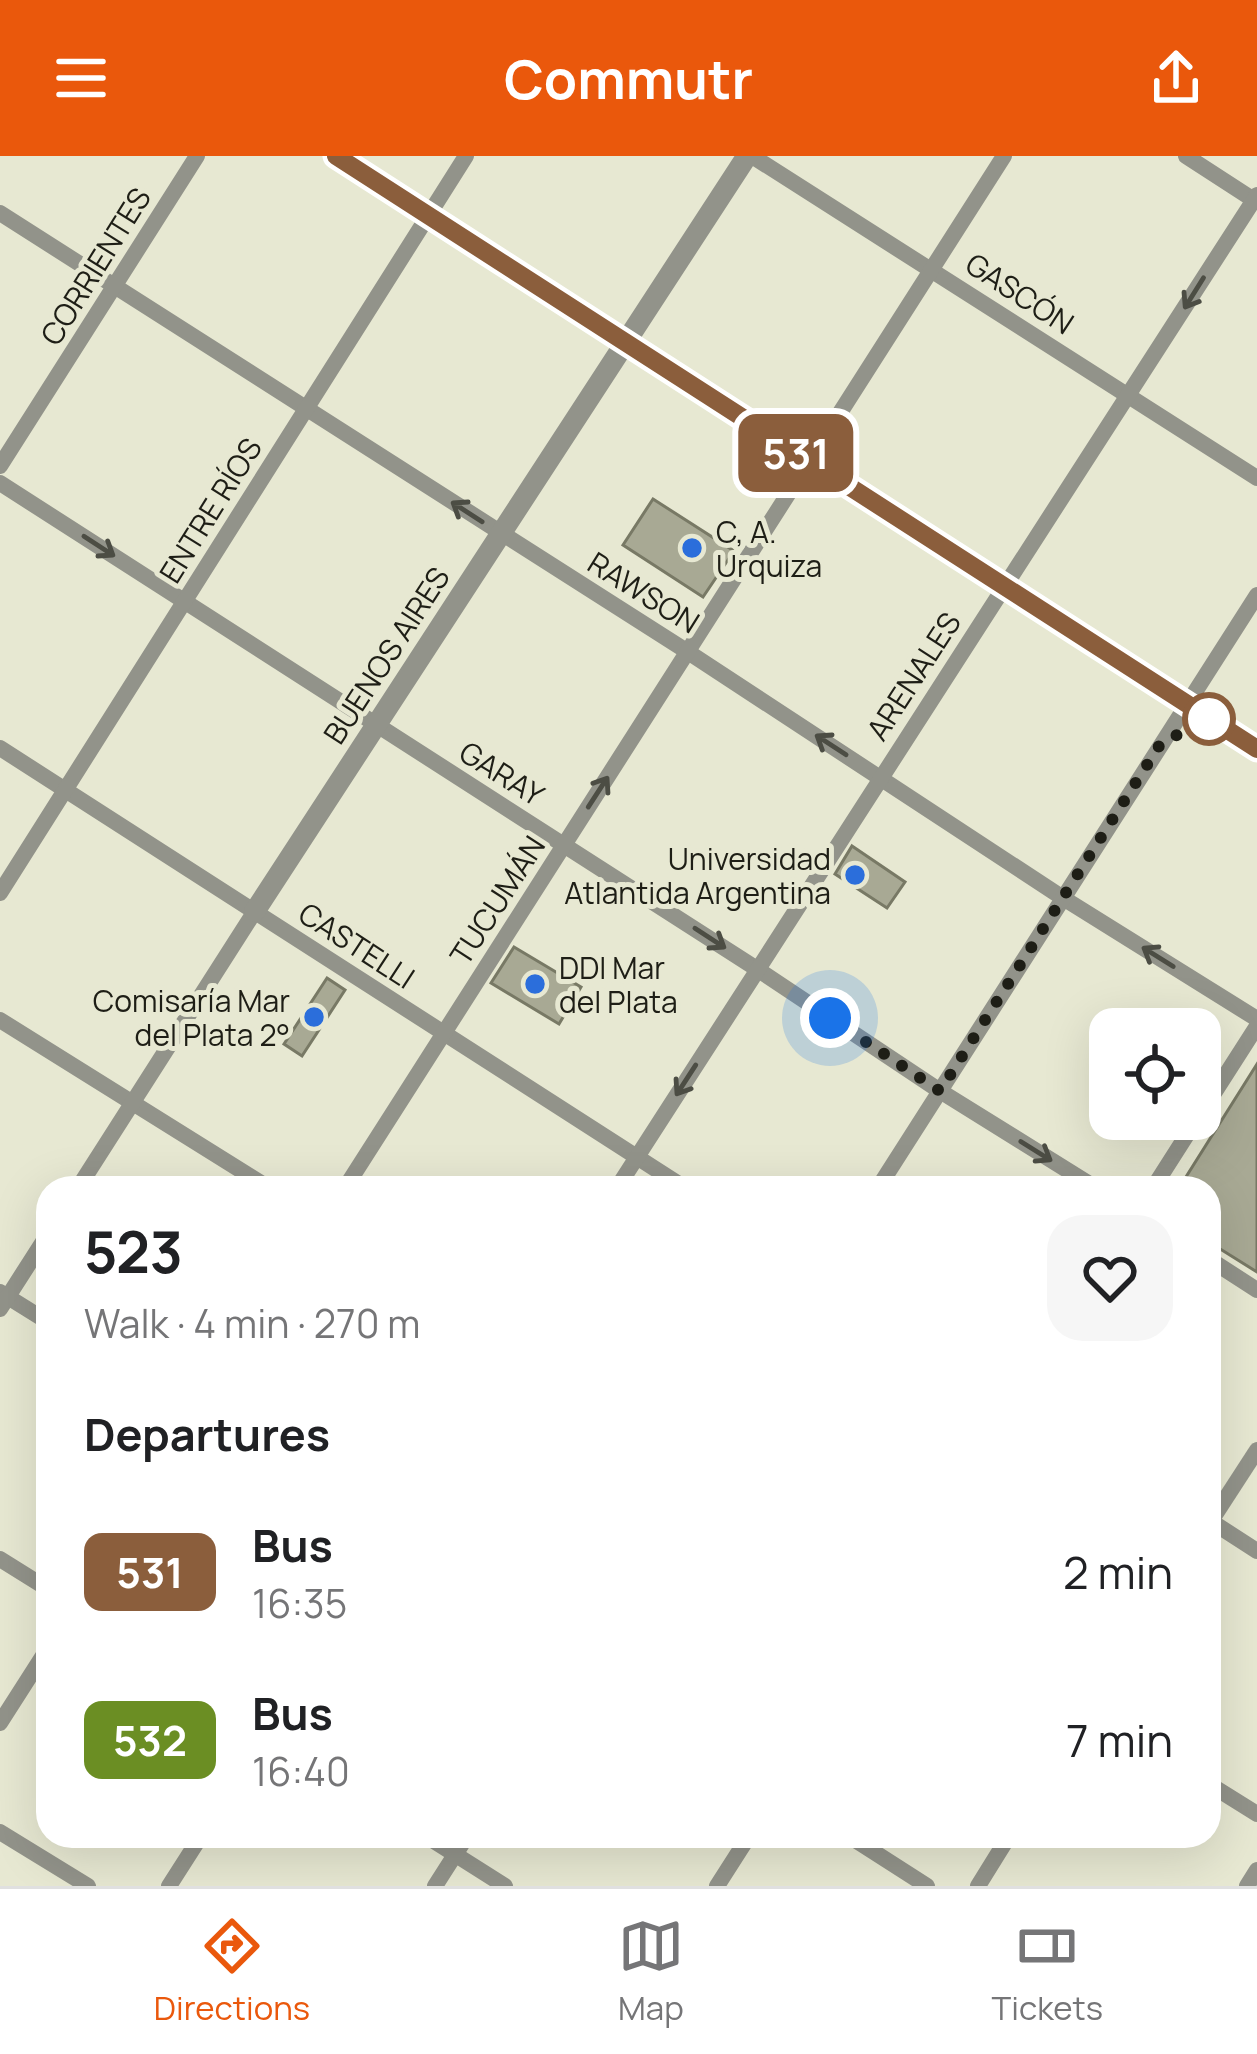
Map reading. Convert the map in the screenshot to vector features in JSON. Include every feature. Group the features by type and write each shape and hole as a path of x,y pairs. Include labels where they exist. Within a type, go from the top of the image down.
{"street":[{"name":"CORRIENTES","path":"0,466 197,156"},
{"path":"336,156 1257,749"},
{"name":"ENTRE RÍOS","path":"0,892 466,156"},
{"name":"GASCÓN","path":"750,156 1257,478"},
{"name":"BUENOS AIRES","path":"85,1176 750,156"},
{"name":"TUCUMÁN","path":"353,1176 1004,156"},
{"path":"1186,156 1256,198"},
{"name":"ARENALES","path":"624,1176 1256,198"},
{"name":"RAWSON","path":"0,213 688,652 1257,1023"},
{"name":"GARAY","path":"0,483 1077,1176"},
{"path":"886,1176 1257,595"},
{"name":"CASTELLI","path":"0,748 667,1176"},
{"path":"0,1020 250,1176"},
{"path":"1221,1081 1257,1023"},
{"path":"1161,1176 1184,1140"},
{"path":"36,1251 3,1299 36,1316"},
{"path":"1221,1267 1257,1290"},
{"path":"1221,1505 1257,1450"},
{"path":"1221,1529 1257,1551"},
{"path":"0,1559 36,1582"},
{"path":"0,1723 36,1667"},
{"path":"1221,1792 1257,1814"},
{"path":"0,1832 88,1886"},
{"path":"169,1886 193,1848"},
{"path":"445,1848 505,1886"},
{"path":"435,1886 459,1848"},
{"path":"717,1886 741,1848"},
{"path":"868,1848 927,1886"},
{"path":"978,1886 1002,1848"},
{"path":"1247,1886 1257,1870"}],"building":[{"path":"653,499 734,551 703,597 623,545"},
{"path":"852,846 905,882 887,908 835,874"},
{"name":"DDI Mar del Plata","path":"514,947 581,987 559,1024 491,983"},
{"name":"Comisaría Mar del Plata 2°","path":"327,978 345,990 302,1056 284,1044"},
{"path":"1257,1064 1257,1272 1221,1250 1221,1176 1187,1176 1209,1140 1221,1140 1221,1121"}],"bus line":[{"name":"531","path":"336,156 1257,749"}],"place":[{"name":"C, A. Urquiza","path":"692,548"},
{"name":"Universidad Atlantida Argentina","path":"855,875"},
{"name":"DDI Mar del Plata","path":"535,984"},
{"name":"Comisaría Mar del Plata 2°","path":"314,1017"}],"route":[{"path":"830,1018 940,1091 1161,743 1209,719"}]}
